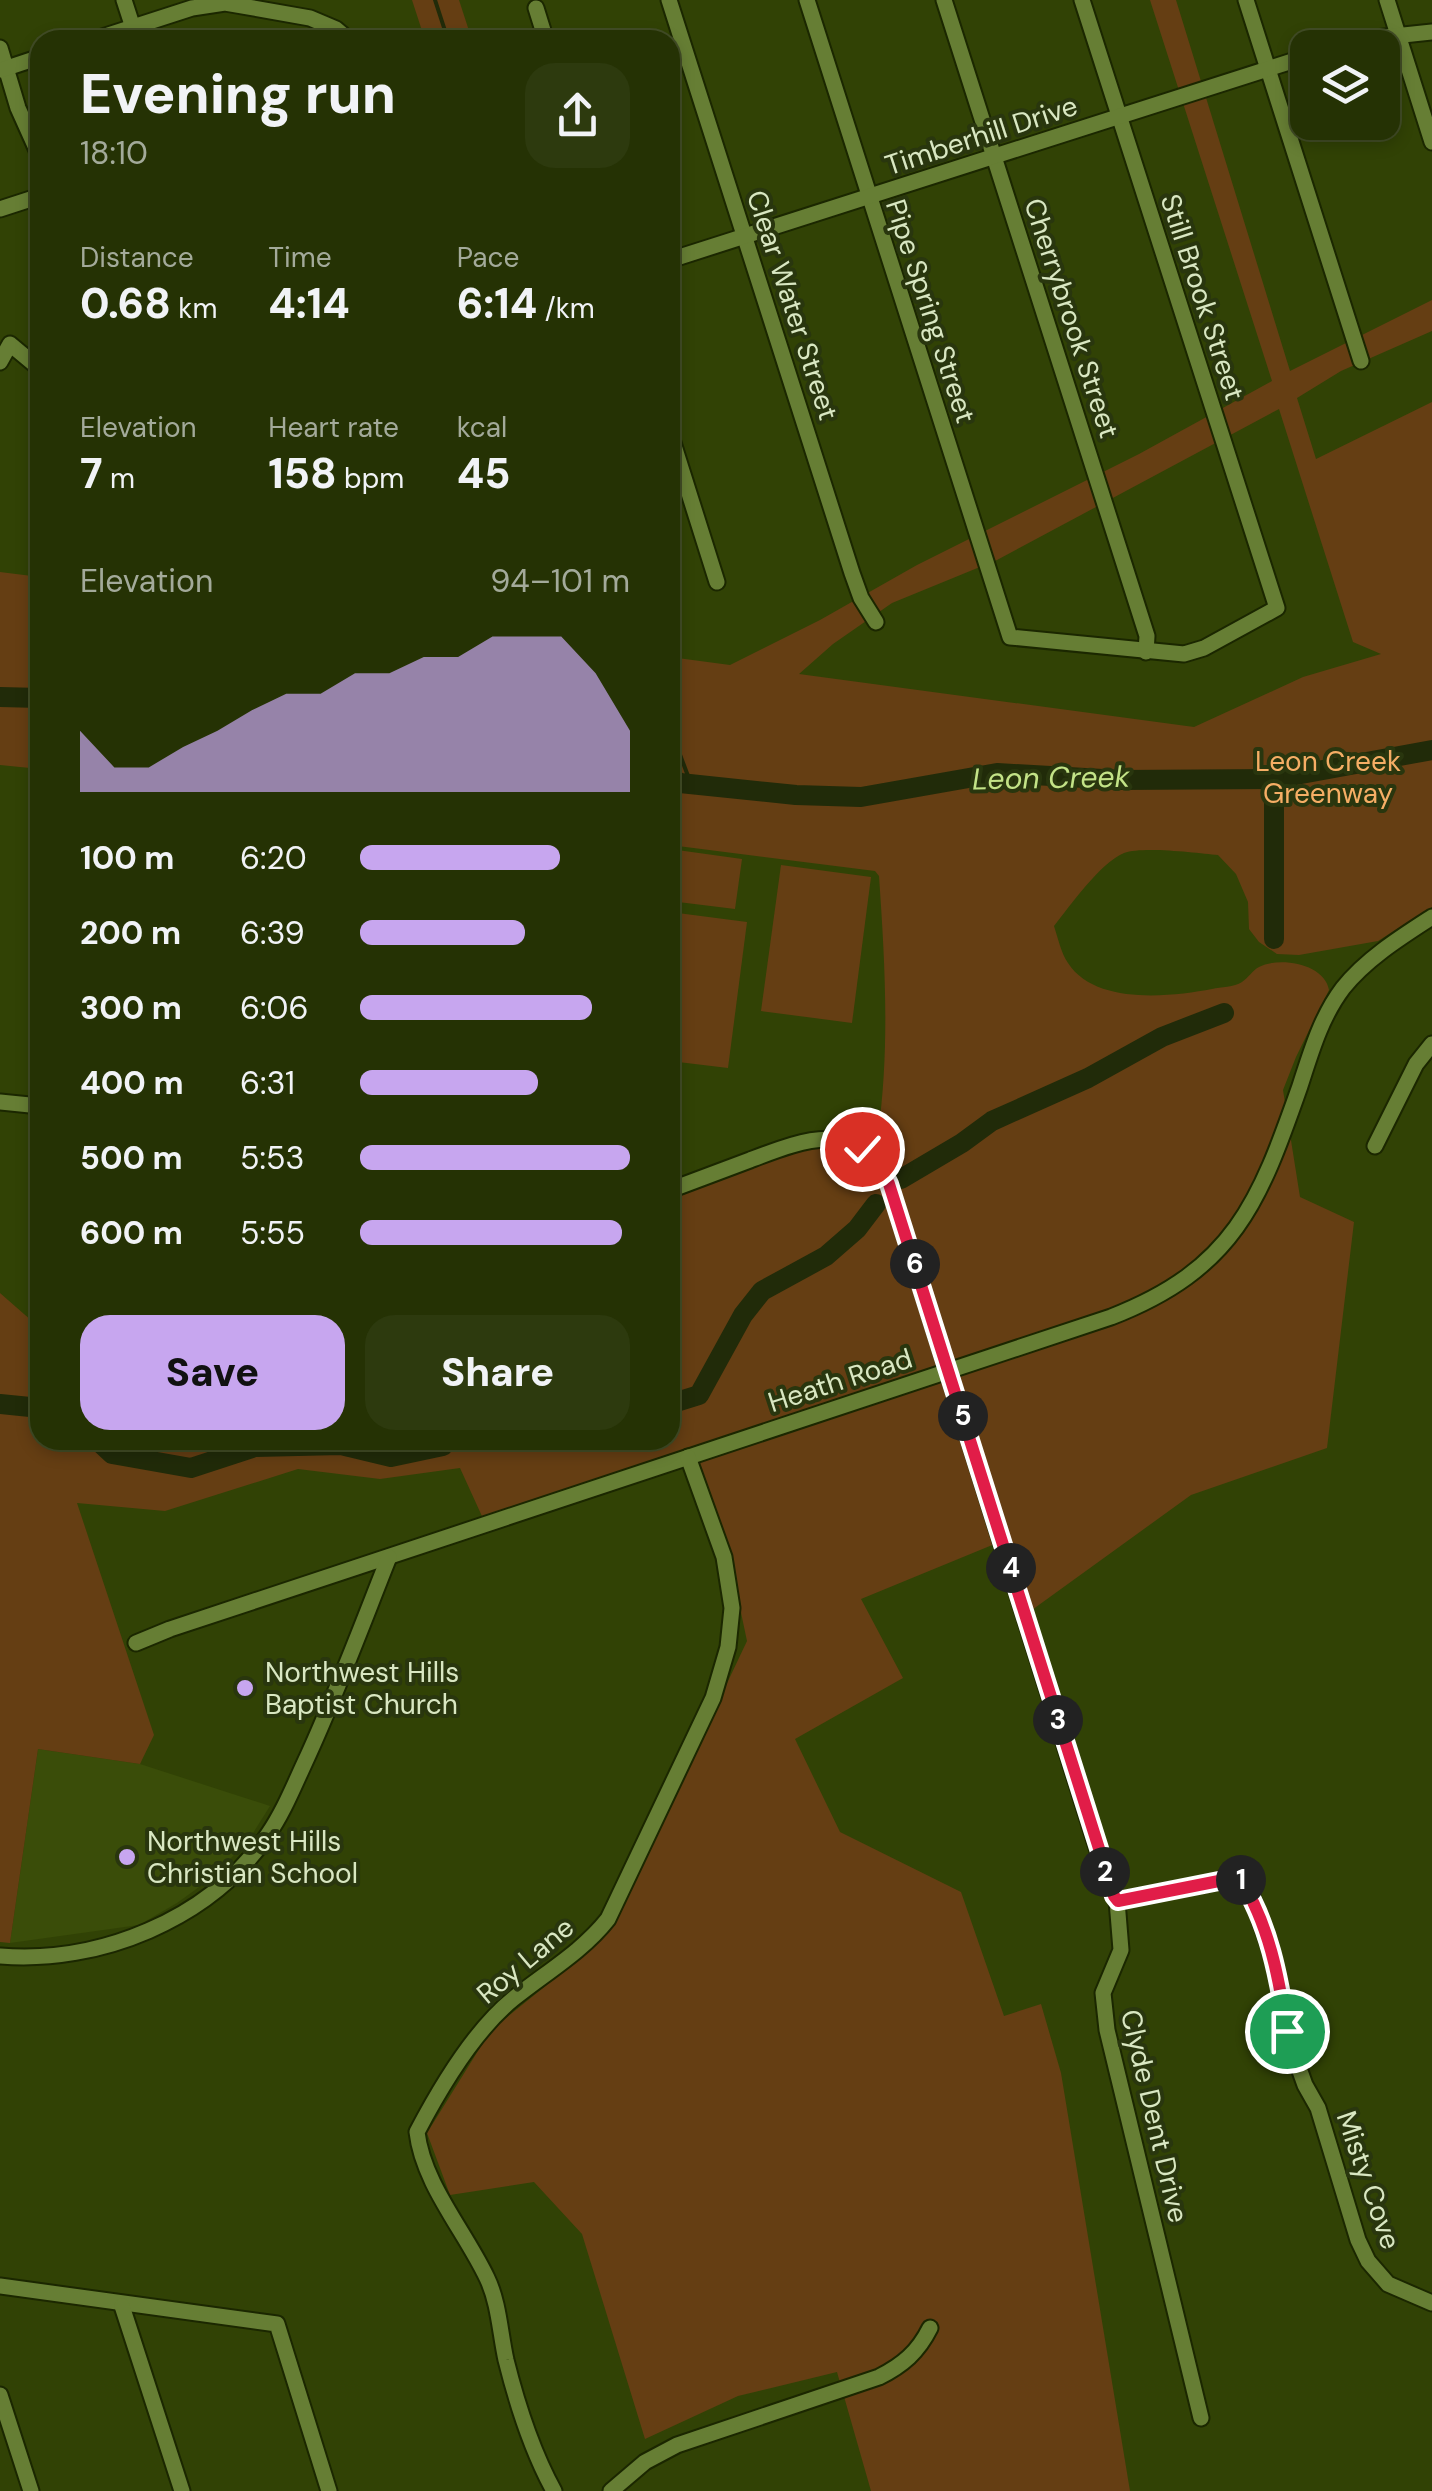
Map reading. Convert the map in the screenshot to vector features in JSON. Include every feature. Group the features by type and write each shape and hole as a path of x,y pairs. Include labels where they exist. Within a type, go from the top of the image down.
{"street":[{"path":"124,0 133,30"},
{"name":"Clear Water Street","path":"669,0 679,30"},
{"name":"Pipe Spring Street","path":"807,0 1010,636 1146,652"},
{"name":"Cherrybrook Street","path":"944,0 1142,619 1146,652"},
{"name":"Still Brook Street","path":"1082,0 1277,608 1197,650 1146,652"},
{"path":"1246,0 1361,361"},
{"path":"1387,0 1396,30"},
{"path":"143,30 192,8 225,3 310,18 337,30"},
{"path":"536,8 543,30"},
{"path":"1400,36 1432,32"},
{"name":"Clear Water Street","path":"680,35 856,586 876,622"},
{"path":"1400,42 1432,142"},
{"path":"0,48 3,69 30,135"},
{"path":"3,69 30,60"},
{"name":"Timberhill Drive","path":"680,257 1290,62"},
{"path":"0,209 30,199"},
{"path":"0,362 10,344 30,361"},
{"path":"680,465 717,582"},
{"name":"Heath Road","path":"136,1643 1136,1307 1206,1261 1243,1219 1270,1170 1314,1042 1337,997 1354,976 1396,940 1432,918"},
{"path":"1375,1146 1416,1064 1432,1044"},
{"path":"0,1102 30,1105"},
{"name":"Clyde Dent Drive","path":"680,1186 795,1143 836,1139 862,1149 882,1170 889,1184 1108,1883 1118,1901 1120,1950 1103,1993 1107,2030 1201,2418"},
{"name":"Roy Lane","path":"554,2491 512,2382 486,2277 419,2148 418,2132 490,2021 582,1947 608,1919 713,1698 728,1647 730,1588 718,1535 688,1457"},
{"path":"0,1956 64,1954 128,1940 188,1910 238,1868 265,1840 288,1802 389,1557"},
{"name":"Misty Cove","path":"1118,1901 1239,1877 1252,1896 1273,1957 1290,2043 1318,2108 1363,2250 1378,2276 1388,2284 1432,2303"},
{"path":"0,2286 122,2306 277,2324 329,2491"},
{"path":"122,2306 182,2491"},
{"path":"611,2491 645,2462 676,2444 895,2369 920,2348 930,2328"},
{"path":"0,2395 31,2491"}],"shaded area":[{"name":"Northwest Hills Christian School","path":"38,1749 140,1764 270,1806 250,1838 213,1877 139,1925 10,1943"}],"green space":[{"path":"412,0 459,0 469,30 422,30"},
{"name":"Leon Creek Greenway","path":"1150,0 1176,0 1290,371 1432,300 1432,331 1341,371 1297,398 1316,459 1432,402 1432,907 1378,941 1299,955 1277,954 1259,942 1249,929 1248,902 1236,874 1218,855 1144,850 1124,853 1105,866 1054,926 1066,959 1080,977 1114,992 1155,995 1227,987 1242,982 1259,967 1278,962 1311,968 1319,974 1329,990 1283,1090 1300,1197 1354,1222 1327,1448 1191,1495 1025,1615 1002,1541 861,1599 903,1678 795,1739 840,1832 961,1892 1004,2016 1041,2004 1061,2073 1130,2491 871,2491 837,2372 738,2396 645,2439 582,2234 534,2182 450,2195 427,2133 491,2030 579,1959 614,1922 747,1641 736,1589 688,1458 486,1525 460,1468 380,1479 298,1469 165,1511 77,1503 154,1735 140,1764 38,1749 10,1943 0,1942 0,1293 30,1319 30,1450 680,1450 680,1186 811,1140 878,1134 885,1005 879,876 875,871 680,846 680,658 730,665 917,565 1139,454 1272,381","holes":["1279,409 1353,642 1381,654 1303,677 1194,727 799,674 833,644 892,603 997,560"]},
{"path":"0,572 30,576 30,768 0,765"},
{"path":"680,850 742,859 735,909 680,902"},
{"path":"781,865 871,877 852,1023 761,1011"},
{"path":"680,913 747,922 728,1068 680,1062"}],"waterway":[{"path":"435,0 445,30"},
{"name":"Leon Creek","path":"0,697 30,698"},
{"name":"Leon Creek","path":"680,783 796,795 861,797 997,773 1120,780 1274,779 1432,750"},
{"path":"680,755 691,784"},
{"path":"1274,779 1274,939"},
{"path":"901,1179 992,1121 1088,1078 1162,1037 1224,1013"},
{"path":"680,1401 699,1395 743,1315 762,1291 826,1256 857,1229 876,1204"},
{"path":"0,1404 30,1407"},
{"path":"108,1450 112,1454 191,1468 246,1450"},
{"path":"362,1450 391,1457 424,1450"}],"place":[{"name":"Northwest Hills Baptist Church","path":"245,1688"},
{"name":"Northwest Hills Christian School","path":"127,1857"}],"route":[{"path":"862,1149 874,1159 889,1184 1114,1896 1118,1901 1239,1877 1252,1896 1273,1957 1287,2031"}]}
